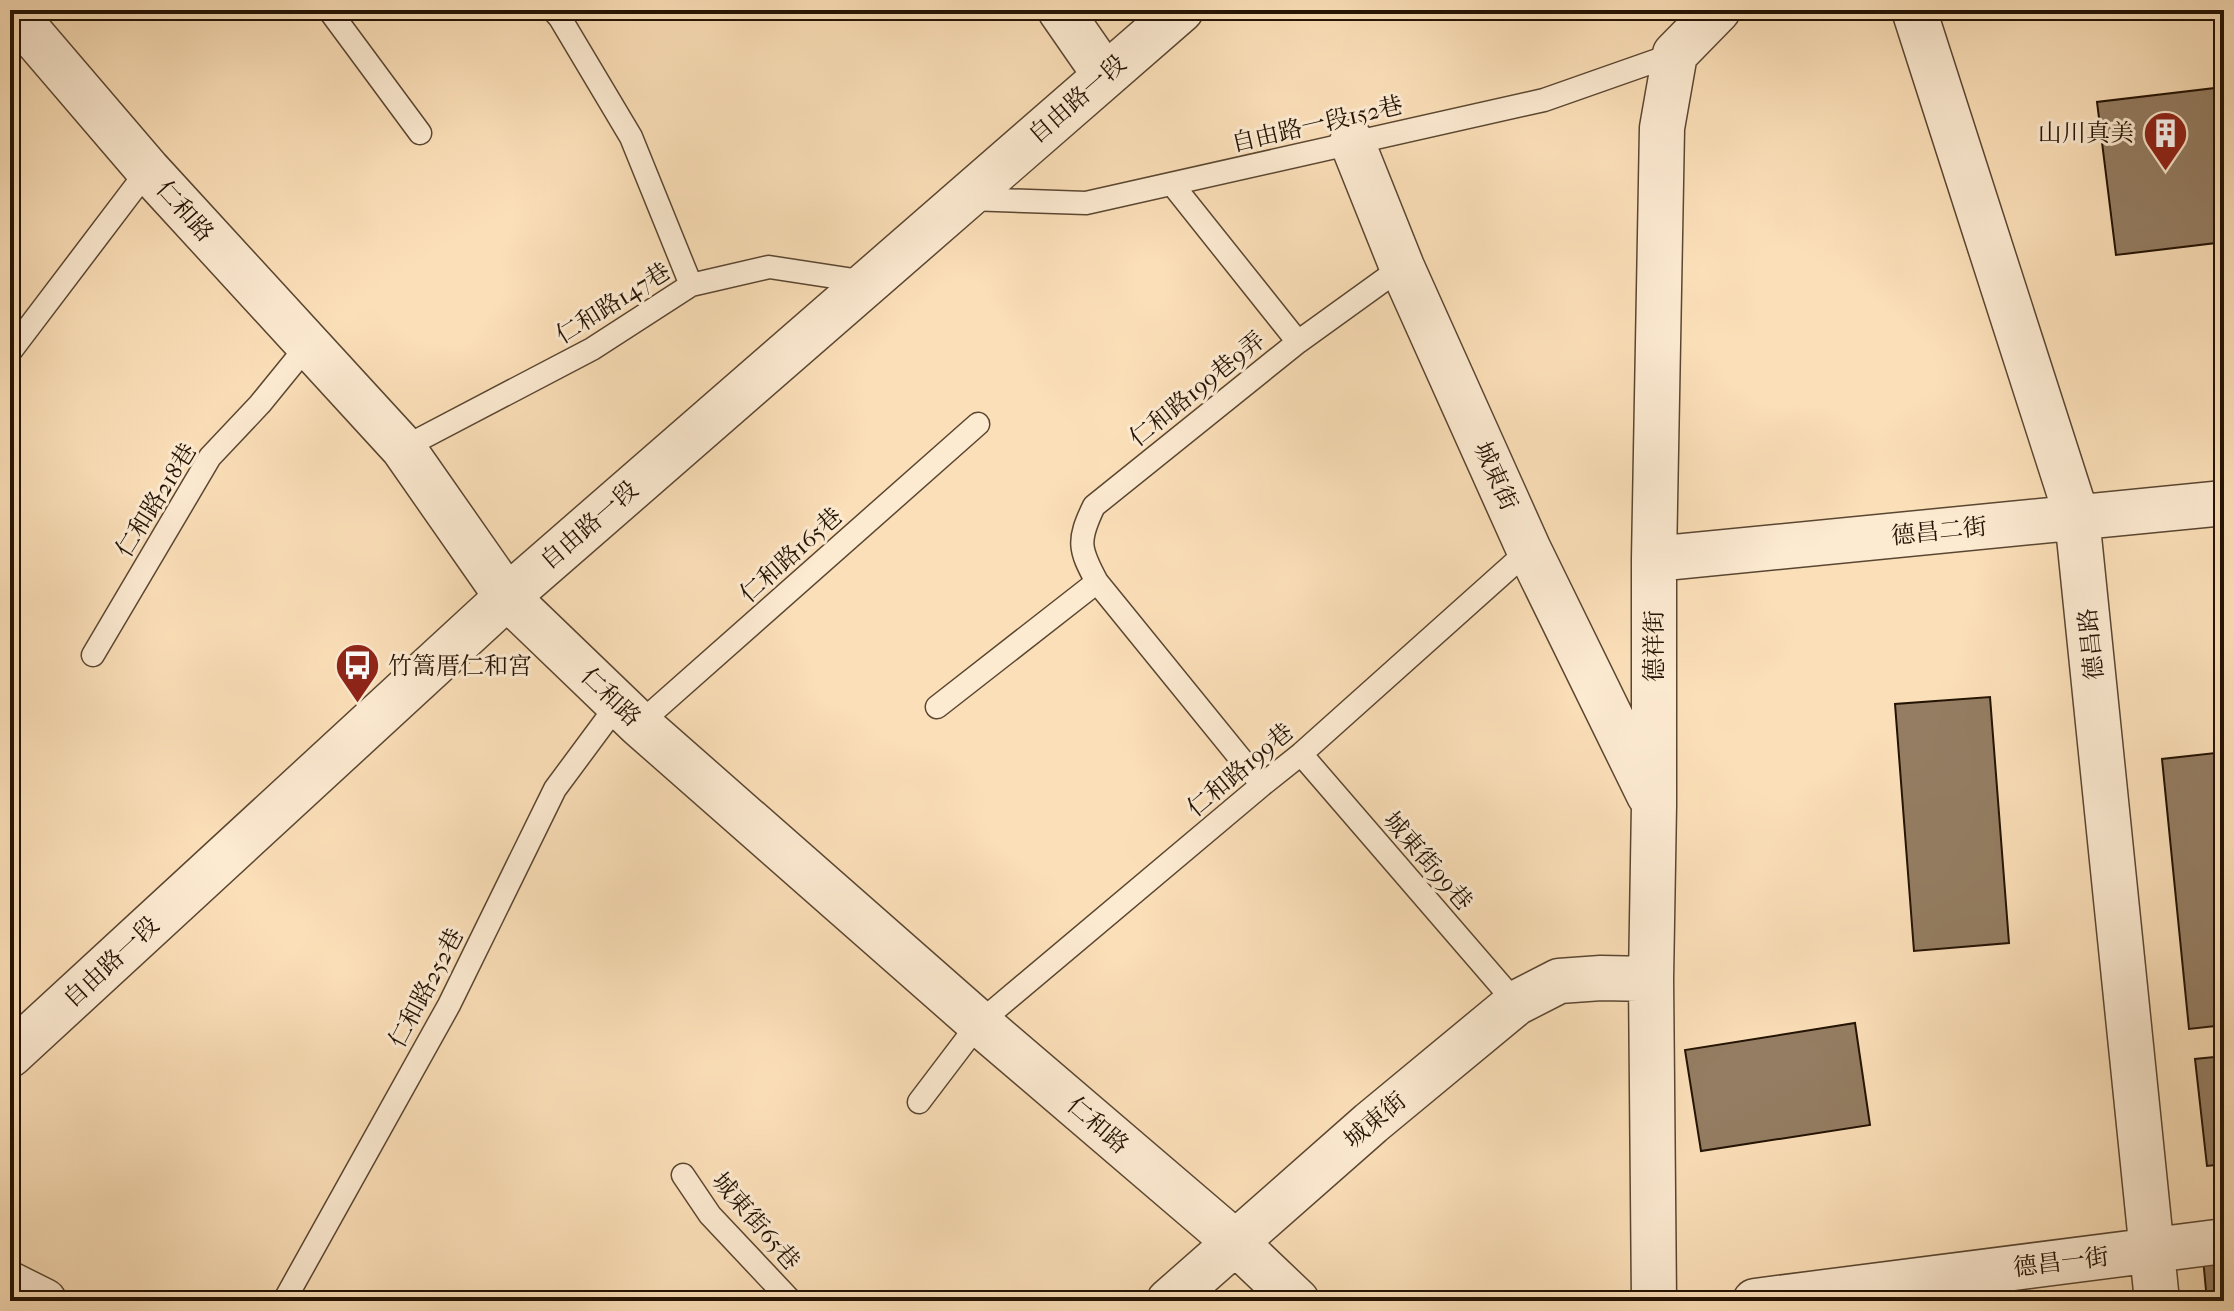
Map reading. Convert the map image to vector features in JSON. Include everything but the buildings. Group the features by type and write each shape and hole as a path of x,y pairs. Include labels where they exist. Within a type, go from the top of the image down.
{"street":[{"name":"仁和路","path":"11,10 148,170 403,448 507,597 629,714 979,1023 1235,1242 1297,1301"},
{"path":"1060,10 1105,75"},
{"name":"自由路一段","path":"10,1055 507,597 1181,10"},
{"name":"德祥街","path":"1654,1301 1651,979 1654,559 1662,128 1675,54 1668,10"},
{"path":"1675,54 1718,10"},
{"name":"德昌路","path":"1914,10 2077,517 2157,1301"},
{"name":"城東街","path":"1352,142 1402,267 1529,550 1654,805"},
{"name":"德昌二街","path":"1654,559 2224,503"},
{"name":"城東街","path":"1169,1301 1371,1123 1516,1003 1559,981 1651,979"},
{"name":"德昌一街","path":"1755,1301 2224,1241"},
{"path":"10,1284 44,1301"}],"lane":[{"path":"329,10 420,133"},
{"path":"553,10 631,137 691,285"},
{"name":"自由路一段152巷","path":"963,199 1086,203 1544,100 1675,54"},
{"path":"10,352 148,170"},
{"path":"1172,184 1298,342"},
{"name":"仁和路147巷","path":"403,448 592,349 691,285 769,267 867,282"},
{"name":"仁和路199巷9弄","path":"1262,785 1097,582 1082,555 1083,528 1094,506 1298,342 1402,267"},
{"name":"仁和路218巷","path":"93,655 210,457 260,404 308,345"},
{"name":"仁和路165巷","path":"629,714 978,424"},
{"name":"仁和路199巷","path":"919,1102 979,1023 1301,754 1529,550"},
{"path":"937,707 1097,582"},
{"name":"仁和路252巷","path":"284,1301 449,1005 555,789 629,714"},
{"name":"城東街99巷","path":"1301,754 1516,1003"},
{"name":"城東街65巷","path":"683,1175 710,1215 791,1301"}],"place":[{"name":"山川真美","path":"2165,172"},
{"name":"竹篙厝仁和宮","path":"357,705"}]}
